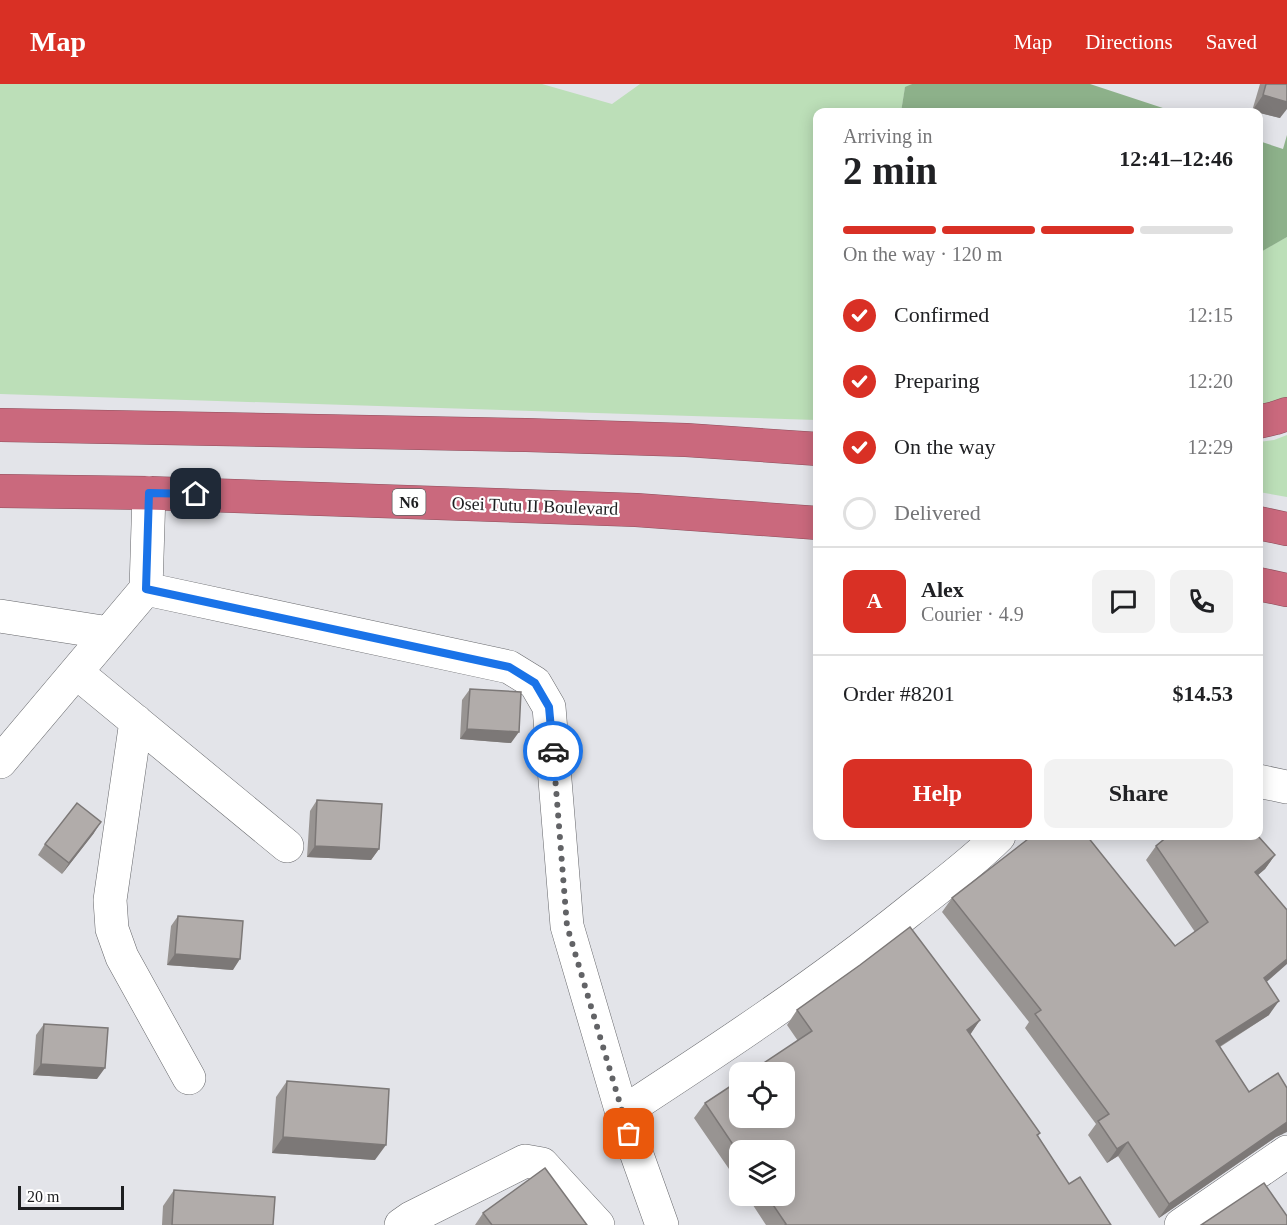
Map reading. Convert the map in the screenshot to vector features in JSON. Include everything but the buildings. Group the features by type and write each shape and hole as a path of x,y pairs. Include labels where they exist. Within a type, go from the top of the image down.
{"highway":[{"path":"1263,421 1287,414"},
{"path":"0,424 538,435 686,440 813,449"},
{"name":"Osei Tutu II Boulevard","path":"0,491 149,493 636,510 813,523"},
{"path":"1263,524 1287,529"},
{"path":"1263,585 1287,590"}],"street":[{"path":"0,762 146,589 149,493"},
{"path":"146,589 509,667 535,683 549,707 567,926 622,1113 662,1225"},
{"path":"0,616 109,633"},
{"path":"76,672 287,846"},
{"path":"136,721 110,900 112,929 122,957 189,1078"},
{"path":"1263,782 1287,788"},
{"path":"622,1113 729,1043 874,939 980,855 995,840"},
{"path":"1181,1225 1287,1152"},
{"path":"401,1225 525,1161 542,1164 598,1225"}],"green space":[{"path":"0,84 542,84 612,104 640,84 912,84 905,88 902,108 813,108 813,420 0,394"},
{"path":"912,84 1090,84 1163,108 902,108 905,87"},
{"path":"1287,135 1287,237 1263,251 1263,142 1283,149"},
{"path":"1287,237 1287,401 1263,407 1263,250"},
{"path":"1287,435 1287,497 1263,493 1263,441"}],"way so far":[{"path":"553,751 567,926 629,1134"}],"route":[{"path":"196,494 149,493 146,589 509,667 535,683 549,707 553,751"}]}
